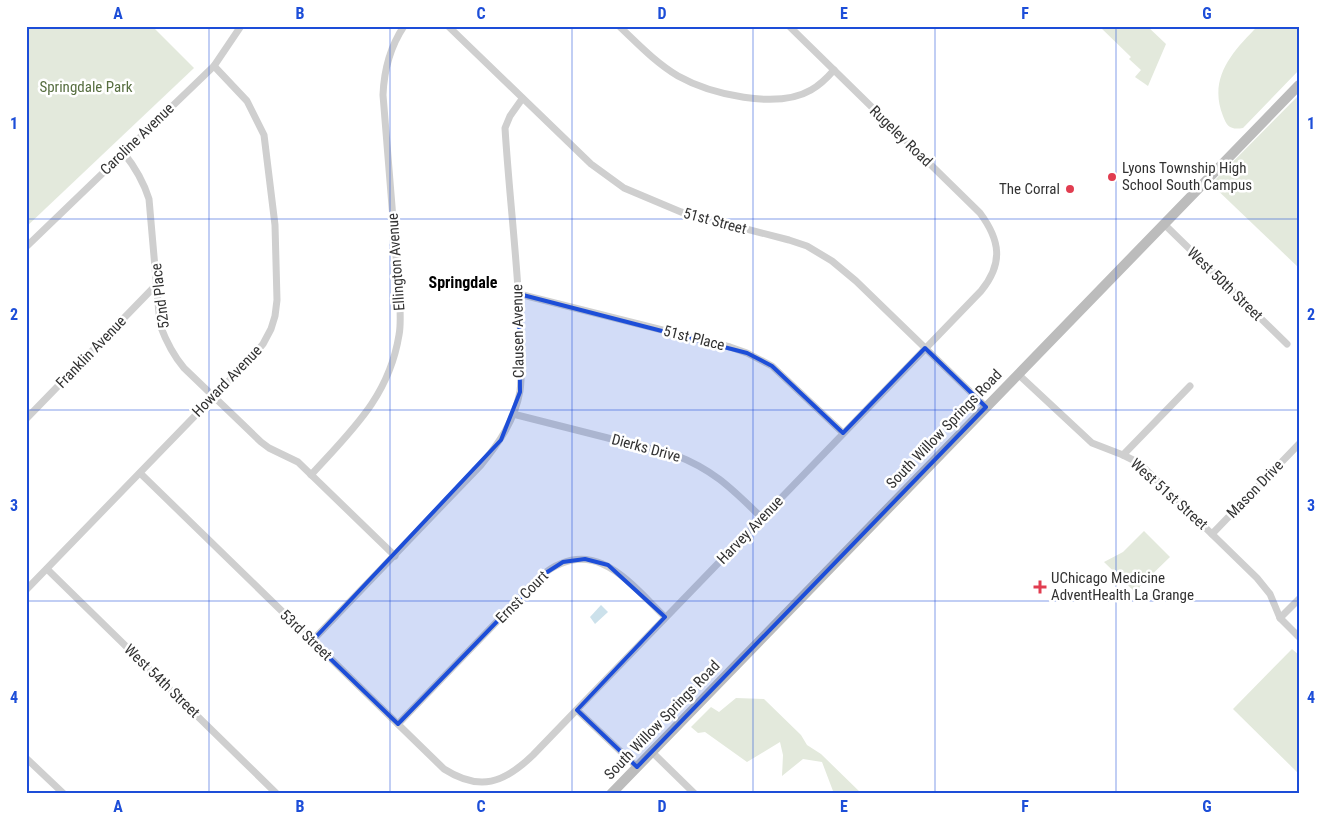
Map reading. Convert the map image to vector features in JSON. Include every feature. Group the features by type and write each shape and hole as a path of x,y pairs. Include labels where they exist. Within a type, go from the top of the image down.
{"street":[{"name":"Caroline Avenue","path":"26,247 214,66 241,26"},
{"name":"Ellington Avenue","path":"311,475 365,415 380,393 395,357 399,334 400,305 383,95 386,64 392,47 404,26"},
{"name":"51st Street","path":"448,26 591,164 624,188 681,212 789,240 820,253 843,268 986,407"},
{"path":"619,26 644,50 678,76 712,90 737,97 769,99 797,96 810,91 834,70"},
{"name":"Rugeley Road","path":"789,26 980,213 993,233 997,254"},
{"name":"Howard Avenue","path":"26,590 263,344 273,322 277,300 275,225 264,135 247,101 214,66"},
{"name":"South Willow Springs Road","path":"611,794 1299,85"},
{"name":"Clausen Avenue","path":"312,642 481,465 501,440 513,414 520,392 521,363 519,294 505,128 510,116 522,99"},
{"name":"52nd Place","path":"123,152 136,169 149,198 160,325 174,355 184,368 260,442 298,462 395,556"},
{"name":"West 50th Street","path":"1164,224 1287,344"},
{"name":"Harvey Avenue","path":"481,782 498,780 513,773 577,710 989,282 994,272 997,254"},
{"name":"Franklin Avenue","path":"26,419 157,284"},
{"name":"51st Place","path":"519,294 730,347 747,353 760,359 778,372 843,433"},
{"name":"West 51st Street","path":"1018,374 1086,438 1097,445 1139,463 1265,586 1280,618 1299,637"},
{"path":"1124,455 1190,386"},
{"name":"Dierks Drive","path":"513,414 675,455 692,462 719,478 762,518"},
{"name":"Mason Drive","path":"1212,534 1299,444"},
{"name":"53rd Street","path":"140,473 444,769 462,779 481,782"},
{"name":"Ernst Court","path":"398,724 541,576 563,562 585,559 608,565 619,572 665,617"},
{"name":"West 54th Street","path":"47,569 277,794"},
{"path":"1280,618 1299,599"},
{"path":"577,710 636,767"},
{"path":"652,752 695,794"},
{"path":"26,758 64,794"}],"highlighted area":[{"path":"519,294 747,353 772,366 843,433 925,348 986,407 637,767 577,710 665,617 608,565 585,559 563,562 541,576 398,724 312,641 501,440 520,392"}],"green space":[{"name":"Springdale Park","path":"26,26 152,26 194,68 26,227"},
{"path":"1099,26 1147,26 1166,44 1148,86 1135,77 1141,70 1129,59 1131,57"},
{"path":"1258,26 1299,26 1299,70 1243,128 1235,129 1228,125 1225,120 1219,102 1218,90 1225,66 1239,46"},
{"path":"1299,95 1299,268 1211,184"},
{"path":"1144,531 1170,557 1140,586 1137,594 1104,562 1123,552"},
{"path":"1292,649 1299,655 1299,774 1233,709"},
{"path":"736,698 764,699 801,735 807,745 821,754 862,794 831,794 833,791 822,762 803,759 782,776 783,755 780,742 747,762 705,732 698,733 691,727 711,707 719,712"}],"water":[{"path":"601,605 608,612 595,624 590,617"}],"place":[{"name":"Lyons Township High School South Campus","path":"1112,177"},
{"name":"The Corral","path":"1070,189"},
{"name":"UChicago Medicine AdventHealth La Grange","path":"1040,587"}],"district":[{"name":"Springdale","path":"463,282"}]}
